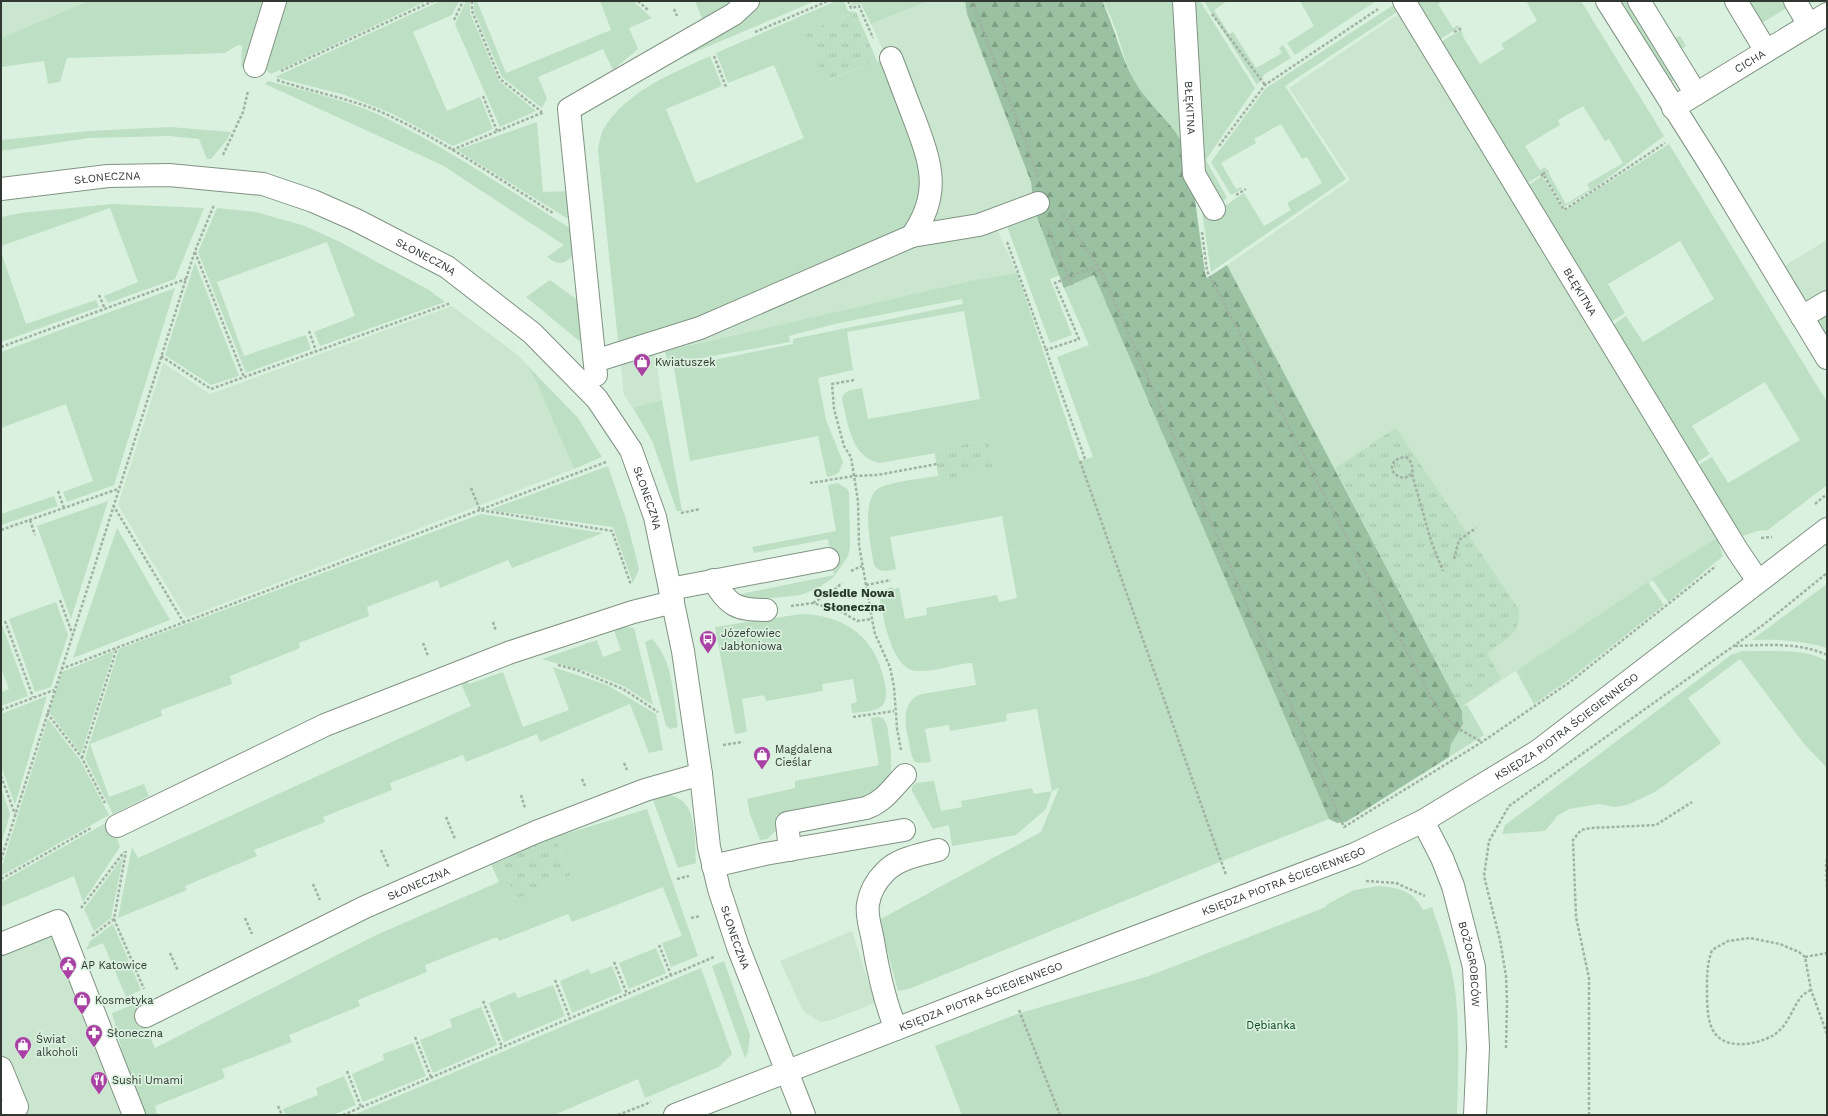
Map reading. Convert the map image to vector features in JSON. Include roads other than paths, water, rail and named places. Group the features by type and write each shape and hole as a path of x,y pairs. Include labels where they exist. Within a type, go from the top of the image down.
{"street":[{"path":"262,71 275,1"},
{"path":"597,399 595,361 569,109 734,14 748,1"},
{"name":"BŁĘKITNA","path":"1184,1 1194,174 1208,218"},
{"path":"1607,1 1673,108 1711,166 1827,358"},
{"path":"1639,1 1696,94"},
{"path":"1736,1 1766,51"},
{"path":"1795,1 1808,25"},
{"name":"BŁĘKITNA","path":"1394,3 1519,190 1737,550 1758,581"},
{"name":"CICHA","path":"1673,108 1827,14"},
{"path":"891,58 928,157 931,190 927,208 920,225 912,236"},
{"name":"SŁONECZNA","path":"1,189 108,176 169,175 263,184 313,201 356,220 447,267 532,333 597,399 631,450 655,517 683,651 701,774 709,847 704,870 719,888 738,947 804,1115"},
{"path":"595,361 700,328 912,236 979,225 999,218 1041,194"},
{"path":"1802,316 1827,302"},
{"name":"KSIĘDZA PIOTRA ŚCIEGIENNEGO","path":"675,1115 1355,854 1423,821 1538,752 1827,529"},
{"path":"115,821 326,725 511,652 633,612 672,595 713,580 828,559"},
{"path":"713,580 723,596 737,607 748,610 766,610"},
{"name":"SŁONECZNA","path":"146,1016 365,907 470,860 536,832 645,790 701,774"},
{"path":"790,850 787,823 877,805 888,795 905,775"},
{"name":"BOŻOGROBCÓW","path":"1423,821 1442,858 1453,886 1474,967 1478,1047 1475,1115"},
{"path":"704,870 790,850 904,830"},
{"path":"896,1029 882,992 869,924 868,906 876,882 885,872 894,865 908,858 938,850"},
{"path":"1,944 58,921 134,1115"},
{"path":"1,1068 17,1107 1,1113"}],"place":[{"name":"Kwiatuszek","path":"642,377"},
{"name":"Józefowiec Jabłoniowa","path":"708,654"},
{"name":"Magdalena Cieślar","path":"762,770"},
{"name":"AP Katowice","path":"68,980"},
{"name":"Kosmetyka","path":"82,1015"},
{"name":"Słoneczna","path":"94,1048"},
{"name":"Świat alkoholi","path":"23,1060"},
{"name":"Sushi Umami","path":"99,1095"}],"district":[{"name":"Osiedle Nowa Słoneczna","path":"854,600"}],"park label":[{"name":"Dębianka","path":"1271,1025"}]}
